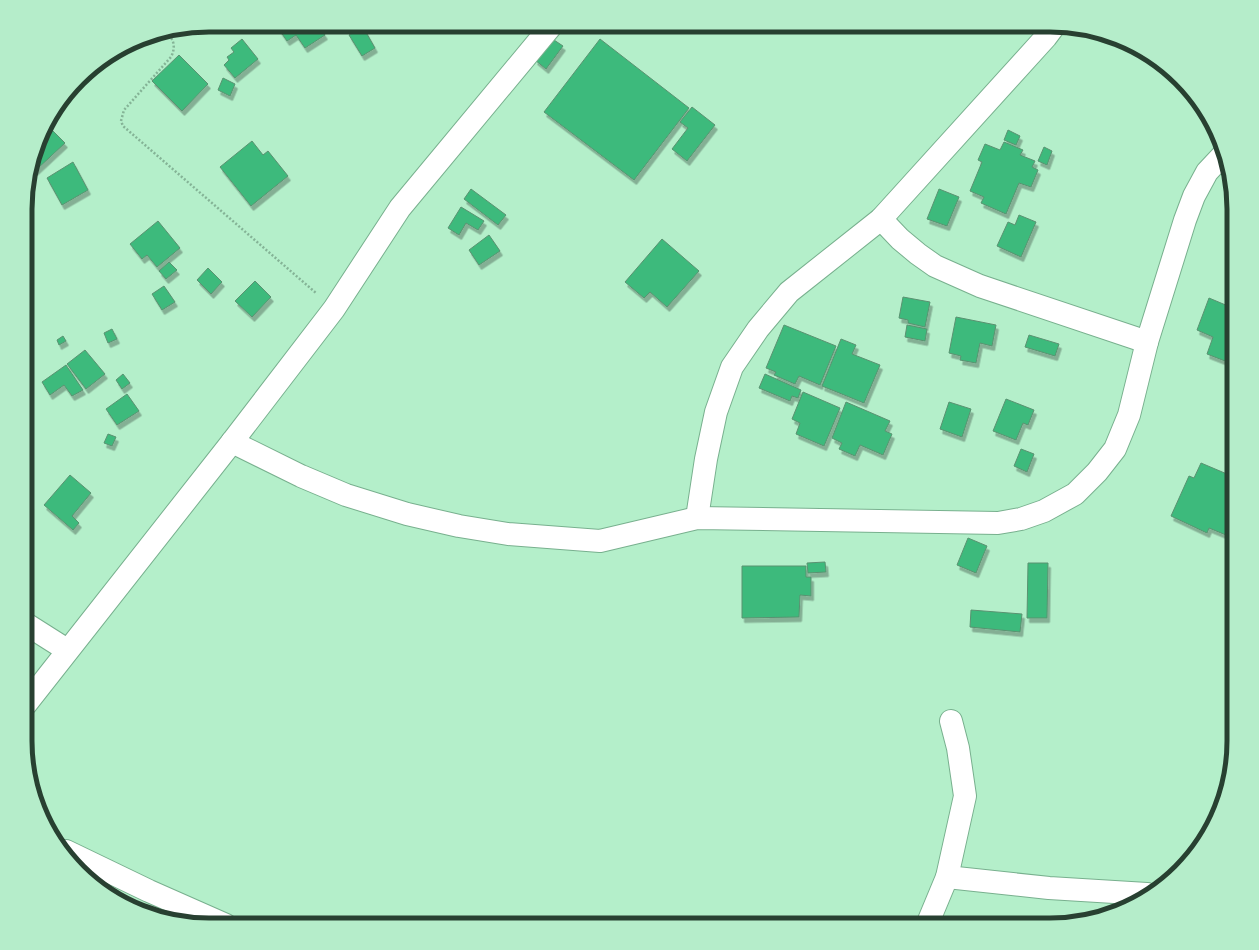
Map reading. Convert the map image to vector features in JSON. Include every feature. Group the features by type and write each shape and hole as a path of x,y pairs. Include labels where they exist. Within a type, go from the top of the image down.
{"street":[{"path":"32,696 232,442 334,309 400,208 546,32"},
{"path":"697,518 706,459 716,412 732,367 758,329 789,292 881,219 1050,32"},
{"path":"232,442 301,476 346,495 407,514 459,526 508,534 600,541 697,518 998,523 1021,519 1044,512 1075,494 1097,472 1115,449 1129,415 1147,342 1185,220 1194,196 1207,172 1220,158"},
{"path":"881,219 918,254 935,266 980,286 1147,342"},
{"path":"32,628 67,650"},
{"path":"930,918 947,877 965,796 958,748 951,721"},
{"path":"73,855 149,891 210,918"},
{"path":"947,877 1049,888 1139,894"}],"path":[{"path":"169,36 174,44 175,49 171,57 124,110 122,121 123,126 334,309"}],"building":[{"path":"281,32 323,32 325,35 305,48 296,35 287,41"},
{"path":"354,32 366,32 375,48 362,56 349,35"},
{"path":"551,38 563,46 546,69 535,60"},
{"path":"242,39 258,59 235,78 224,65 229,60 227,57 234,52 231,48"},
{"path":"600,39 689,108 634,180 544,112"},
{"path":"179,55 208,84 182,111 152,81"},
{"path":"223,78 235,84 230,96 218,90"},
{"path":"692,107 715,125 687,161 672,149 688,128 680,122"},
{"path":"51,129 65,143 36,170 45,141"},
{"path":"1008,130 1020,136 1016,145 1004,140"},
{"path":"252,141 263,155 268,151 288,176 251,206 220,167"},
{"path":"1004,142 1023,150 1020,155 1035,161 1032,167 1038,170 1031,187 1019,183 1006,214 981,203 984,197 970,191 982,162 978,160 985,144 1000,150"},
{"path":"1044,147 1052,151 1047,165 1038,161"},
{"path":"73,162 88,190 62,205 47,178"},
{"path":"471,189 506,215 498,225 464,199"},
{"path":"939,189 959,197 947,226 927,219"},
{"path":"461,207 484,221 478,230 466,223 459,235 448,228"},
{"path":"1019,215 1036,222 1021,257 997,246 1008,222 1015,225"},
{"path":"158,221 180,248 157,267 147,255 142,259 130,244"},
{"path":"489,235 500,251 479,265 469,250"},
{"path":"662,239 699,271 667,307 650,292 644,298 625,282"},
{"path":"169,262 177,270 166,279 159,271"},
{"path":"208,268 222,282 211,294 197,280"},
{"path":"255,281 271,297 252,317 235,301"},
{"path":"164,286 175,302 162,310 152,294"},
{"path":"903,297 930,302 925,327 908,323 908,320 899,318"},
{"path":"1209,298 1227,306 1227,355 1225,361 1207,354 1213,337 1197,330"},
{"path":"956,317 996,325 992,346 980,343 976,363 960,360 961,356 949,353"},
{"path":"784,325 836,346 820,385 799,376 795,384 774,375 776,372 766,368"},
{"path":"907,325 927,329 925,341 905,337"},
{"path":"112,329 117,339 108,343 104,333"},
{"path":"1029,335 1059,344 1055,356 1025,347"},
{"path":"63,336 66,341 59,345 57,340"},
{"path":"841,339 856,345 852,354 880,365 864,403 822,386"},
{"path":"85,350 105,374 86,389 67,364"},
{"path":"66,365 83,390 72,396 64,385 50,395 42,382"},
{"path":"123,374 130,383 122,389 116,380"},
{"path":"765,374 801,390 798,398 792,396 790,401 759,388"},
{"path":"803,392 840,408 824,446 796,434 800,423 792,419"},
{"path":"127,394 139,411 117,425 106,409"},
{"path":"1006,399 1034,410 1028,425 1023,423 1016,440 993,431"},
{"path":"846,402 890,421 885,431 892,434 883,455 860,445 855,456 839,449 842,443 832,438"},
{"path":"949,402 971,409 962,437 940,429"},
{"path":"108,434 116,437 112,446 104,443"},
{"path":"1021,449 1034,454 1027,472 1014,466"},
{"path":"1201,463 1227,474 1226,535 1209,528 1207,533 1171,516 1189,476 1194,478"},
{"path":"70,475 91,493 72,516 79,523 73,530 44,505"},
{"path":"968,538 987,546 976,573 957,565"},
{"path":"825,562 826,572 808,573 807,563"},
{"path":"1028,563 1048,563 1047,618 1027,618"},
{"path":"742,566 806,566 806,577 811,577 811,596 800,595 799,617 742,618"},
{"path":"971,610 1022,614 1020,632 970,627"}]}
